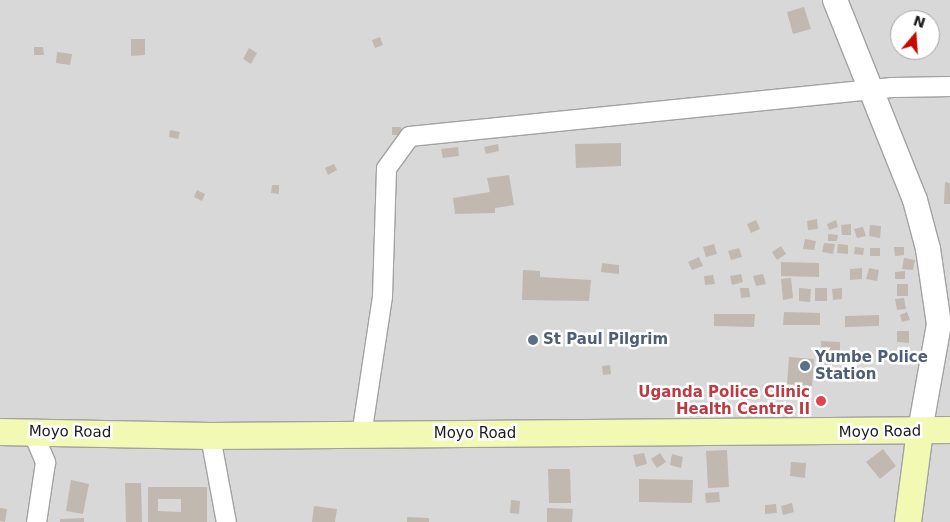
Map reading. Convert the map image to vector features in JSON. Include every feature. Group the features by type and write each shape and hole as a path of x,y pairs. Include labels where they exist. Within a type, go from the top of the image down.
{"main road":[{"name":"Moyo Road","path":"0,432 32,431 210,436 920,432 950,430"},
{"path":"908,522 920,432"}],"street":[{"path":"836,0 915,200 935,282 939,324 920,432"},
{"path":"361,435 382,296 386,168 409,136 870,90 950,86"},
{"path":"32,431 45,462 36,522"},
{"path":"210,436 226,522"}],"shaded area":[{"path":"0,0 950,0 950,522 0,522"}],"building":[{"path":"804,7 811,29 793,34 787,12"},
{"path":"380,37 383,45 375,48 372,40"},
{"path":"131,39 145,39 145,55 131,56"},
{"path":"34,47 43,47 44,55 34,55"},
{"path":"249,48 257,53 251,64 243,59"},
{"path":"57,52 72,54 70,65 56,63"},
{"path":"392,127 401,127 401,135 392,135"},
{"path":"170,130 180,132 178,139 169,137"},
{"path":"621,143 621,166 576,168 575,144"},
{"path":"498,144 499,151 486,154 484,147"},
{"path":"458,147 459,156 443,158 441,149"},
{"path":"334,164 337,170 328,175 325,168"},
{"path":"509,175 514,205 495,208 495,213 455,214 453,198 490,192 487,178"},
{"path":"945,182 950,183 950,204 944,204"},
{"path":"272,185 279,185 279,194 271,193"},
{"path":"197,190 205,194 202,201 194,197"},
{"path":"817,219 818,229 808,230 807,221"},
{"path":"756,220 760,229 751,233 747,224"},
{"path":"836,220 838,227 829,230 827,224"},
{"path":"851,224 851,235 842,235 841,225"},
{"path":"870,225 881,226 880,238 869,236"},
{"path":"863,227 866,236 857,238 854,229"},
{"path":"828,234 838,235 837,241 828,241"},
{"path":"805,239 816,241 814,250 803,249"},
{"path":"824,243 835,244 833,254 822,252"},
{"path":"714,244 717,254 706,257 703,247"},
{"path":"838,244 848,245 848,254 837,253"},
{"path":"781,246 786,254 777,260 772,252"},
{"path":"855,247 864,248 863,255 854,254"},
{"path":"894,247 904,247 904,255 895,256"},
{"path":"739,248 742,257 731,260 728,251"},
{"path":"870,248 880,248 880,256 870,256"},
{"path":"699,257 703,266 692,270 688,262"},
{"path":"904,258 915,260 913,270 902,269"},
{"path":"781,262 819,263 819,277 781,276"},
{"path":"602,263 619,265 619,274 601,272"},
{"path":"862,268 862,279 850,280 850,269"},
{"path":"869,268 879,270 877,281 866,279"},
{"path":"523,270 540,271 540,277 591,280 589,301 522,300"},
{"path":"905,271 905,279 895,279 895,272"},
{"path":"741,274 743,282 732,285 730,276"},
{"path":"763,274 766,284 756,286 753,276"},
{"path":"713,275 715,284 705,285 704,276"},
{"path":"791,278 793,298 783,300 781,279"},
{"path":"897,284 908,284 908,296 897,296"},
{"path":"740,288 749,288 750,297 741,298"},
{"path":"799,288 811,289 810,302 799,301"},
{"path":"815,288 827,288 827,301 815,301"},
{"path":"842,288 842,299 833,300 832,289"},
{"path":"904,298 906,309 897,310 895,299"},
{"path":"784,312 820,313 820,325 783,325"},
{"path":"907,312 910,320 902,322 900,315"},
{"path":"714,314 755,314 754,327 714,326"},
{"path":"879,315 879,326 845,327 845,316"},
{"path":"897,331 909,331 909,343 897,342"},
{"path":"821,341 840,342 840,354 821,353"},
{"path":"821,356 834,357 833,366 820,364"},
{"path":"789,357 814,359 812,386 787,384"},
{"path":"610,365 611,374 603,375 602,366"},
{"path":"817,366 830,368 829,376 816,374"},
{"path":"883,449 896,466 880,479 866,462"},
{"path":"727,450 729,487 708,488 706,451"},
{"path":"644,453 647,464 636,467 633,455"},
{"path":"660,453 666,462 657,468 651,459"},
{"path":"672,454 683,457 681,468 670,465"},
{"path":"791,462 806,463 805,478 790,476"},
{"path":"548,469 570,469 571,503 549,503"},
{"path":"639,479 693,480 692,503 639,502"},
{"path":"71,480 89,484 83,514 66,511"},
{"path":"125,483 141,483 142,522 126,522"},
{"path":"148,487 207,487 207,522 148,522","holes":["158,499 181,499 181,512 158,511"]},
{"path":"719,492 720,502 706,503 705,493"},
{"path":"511,500 520,501 519,514 510,513"},
{"path":"792,503 794,512 783,515 781,506"},
{"path":"776,504 777,513 765,514 765,505"},
{"path":"314,506 337,509 335,522 312,522"},
{"path":"0,508 7,509 5,522 0,521"},
{"path":"547,508 573,509 572,522 547,522"},
{"path":"407,517 429,518 429,522 407,522"},
{"path":"84,518 84,522 60,522 60,519"}],"place":[{"name":"St Paul Pilgrim","path":"533,340"},
{"name":"Yumbe Police Station","path":"805,366"},
{"name":"Uganda Police Clinic Health Centre II","path":"821,401"}]}
